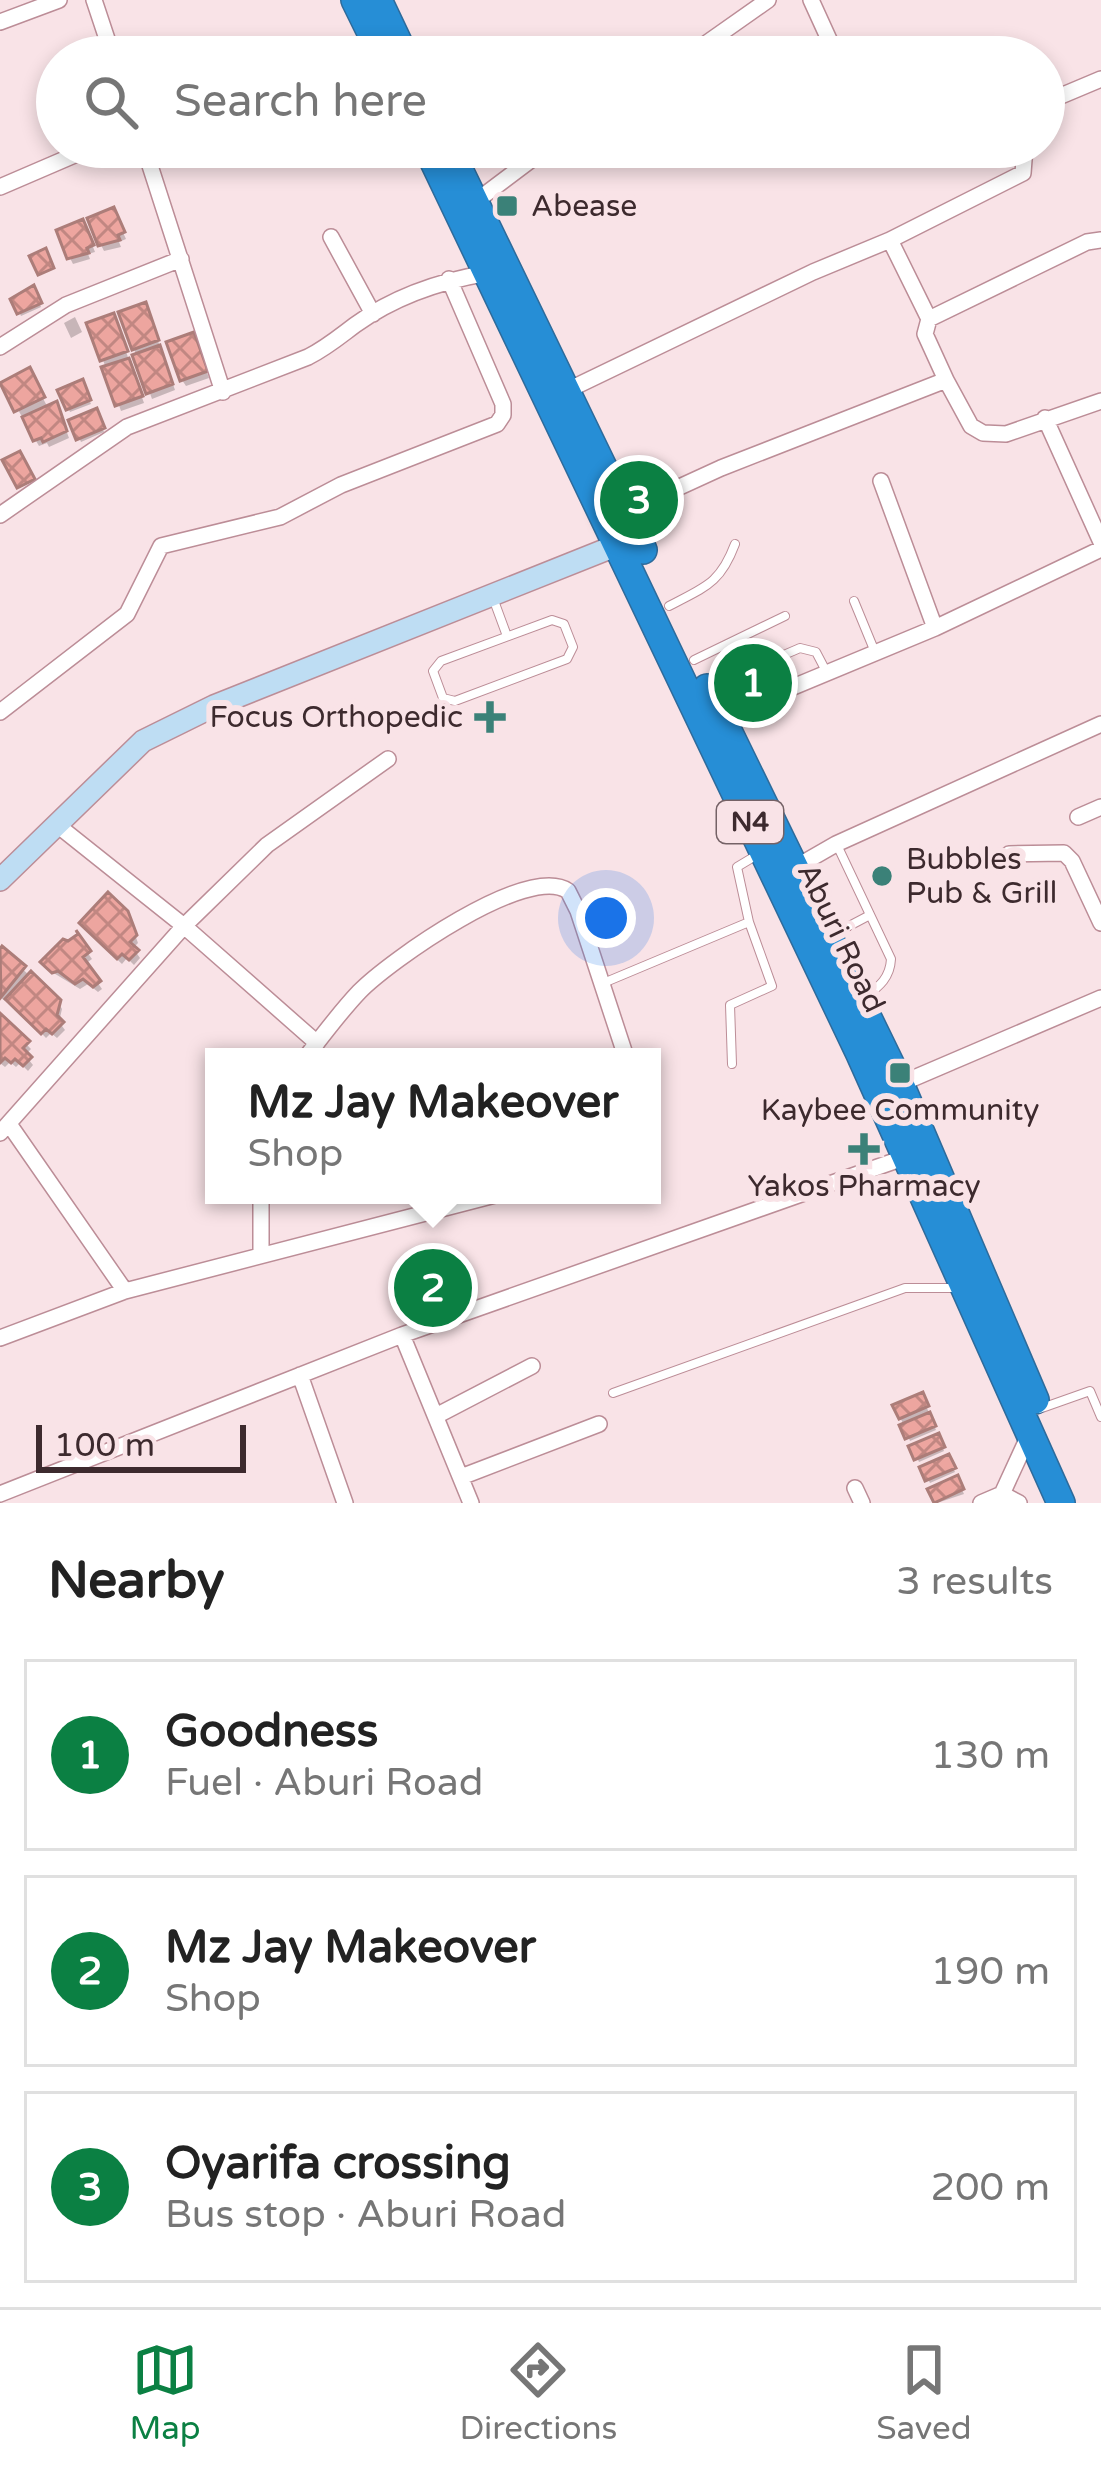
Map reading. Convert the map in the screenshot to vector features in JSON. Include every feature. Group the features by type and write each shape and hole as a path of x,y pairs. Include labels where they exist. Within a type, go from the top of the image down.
{"highway":[{"path":"356,0 373,36"},
{"path":"378,0 396,36"},
{"name":"Aburi Road","path":"437,168 620,544 861,1000 900,1084 1035,1421 1060,1503"},
{"name":"Aburi Road","path":"458,168 722,717 965,1288 1079,1503"}],"street":[{"path":"0,22 59,0"},
{"path":"94,0 106,36"},
{"path":"717,36 768,0"},
{"path":"811,0 827,36"},
{"path":"1065,94 1101,79"},
{"path":"0,187 44,168"},
{"path":"151,168 223,392"},
{"path":"475,202 520,168"},
{"path":"566,392 813,272 890,240 1023,173 1023,168"},
{"path":"332,237 373,314"},
{"path":"890,240 929,319 925,334 971,426 983,433 1006,434 1101,401"},
{"path":"929,319 1087,242 1101,240"},
{"path":"0,347 66,305 181,259"},
{"path":"0,515 127,427 331,346 373,314 415,291 488,273"},
{"path":"0,712 127,614 161,546 280,517 341,485 496,424 503,416 502,404 449,279"},
{"path":"625,512 721,467 946,380"},
{"path":"722,717 935,628 1101,546 1045,418"},
{"path":"881,482 935,628"},
{"path":"0,880 143,741 214,706 620,544"},
{"path":"781,853 836,844 1101,724"},
{"path":"125,1291 4,1128 184,926 267,844 388,759"},
{"path":"1078,817 1101,807"},
{"path":"56,824 184,926 317,1042"},
{"path":"1009,854 1064,853 1101,923"},
{"path":"313,1048 361,990 417,945 491,904 550,885 568,891 578,911 623,1048"},
{"path":"900,1084 1101,998"},
{"path":"0,1494 402,1335 906,1157"},
{"path":"261,1204 261,1253"},
{"path":"0,1338 125,1291 459,1204"},
{"path":"402,1335 471,1503"},
{"path":"436,1416 532,1366"},
{"path":"300,1375 346,1503"},
{"path":"981,1503 1002,1494 1035,1421"},
{"path":"461,1477 599,1424"},
{"path":"1002,1494 1019,1503"}],"lane":[{"path":"669,605 716,581 735,544"},
{"path":"493,598 507,636"},
{"path":"854,601 876,654"},
{"path":"694,660 785,616"},
{"path":"559,620 572,654 455,701 443,698 435,665 507,636 559,620"},
{"path":"707,688 800,648 809,648 827,674"},
{"path":"744,672 757,703"},
{"path":"836,844 891,959 891,972 861,1000"},
{"path":"732,1064 730,1005 772,986 749,922 737,867 781,853"},
{"path":"830,937 870,915"},
{"path":"600,985 749,922"},
{"path":"613,1393 905,1288 965,1288"},
{"path":"1035,1421 1101,1388"},
{"path":"1090,1391 1101,1417"}],"building":[{"path":"114,207 125,232 118,235 120,240 98,246 87,218"},
{"path":"83,219 94,245 87,248 89,253 67,259 56,230"},
{"path":"46,248 54,268 38,275 29,256"},
{"path":"34,285 42,303 17,314 10,299"},
{"path":"146,302 159,340 132,350 118,312"},
{"path":"114,313 128,351 100,361 86,323"},
{"path":"194,332 208,371 180,381 166,342"},
{"path":"160,345 173,384 146,394 132,355"},
{"path":"129,358 143,396 115,406 101,367"},
{"path":"30,367 45,397 14,412 0,383"},
{"path":"83,379 91,400 66,410 57,390"},
{"path":"57,401 67,431 43,442 41,438 33,441 22,417"},
{"path":"97,408 105,428 76,440 68,420"},
{"path":"20,451 35,479 17,488 2,460"},
{"path":"108,892 128,911 137,935 130,942 139,950 129,960 122,954 117,959 79,923"},
{"path":"76,930 91,951 83,957 101,981 93,987 83,979 75,984 40,962 63,939 78,934"},
{"path":"2,946 26,966 1,997 0,949"},
{"path":"31,971 61,1000 57,1015 64,1022 52,1034 46,1029 41,1034 5,999"},
{"path":"0,1013 30,1041 23,1048 32,1057 23,1066 15,1059 0,1063"},
{"path":"923,1392 929,1406 899,1419 892,1405"},
{"path":"930,1412 936,1426 905,1439 899,1425"},
{"path":"939,1433 945,1447 914,1460 908,1446"},
{"path":"949,1454 956,1468 925,1481 919,1467"},
{"path":"958,1475 964,1489 934,1503 927,1489"}],"place":[{"name":"Abease","path":"507,206"},
{"name":"Oyarifa crossing","path":"639,500"},
{"name":"Goodness","path":"753,683"},
{"name":"Focus Orthopedic","path":"490,717"},
{"name":"Bubbles Pub & Grill","path":"882,876"},
{"name":"Kaybee Community","path":"900,1073"},
{"name":"Yakos Pharmacy","path":"864,1149"},
{"name":"Mz Jay Makeover","path":"433,1288"}]}
